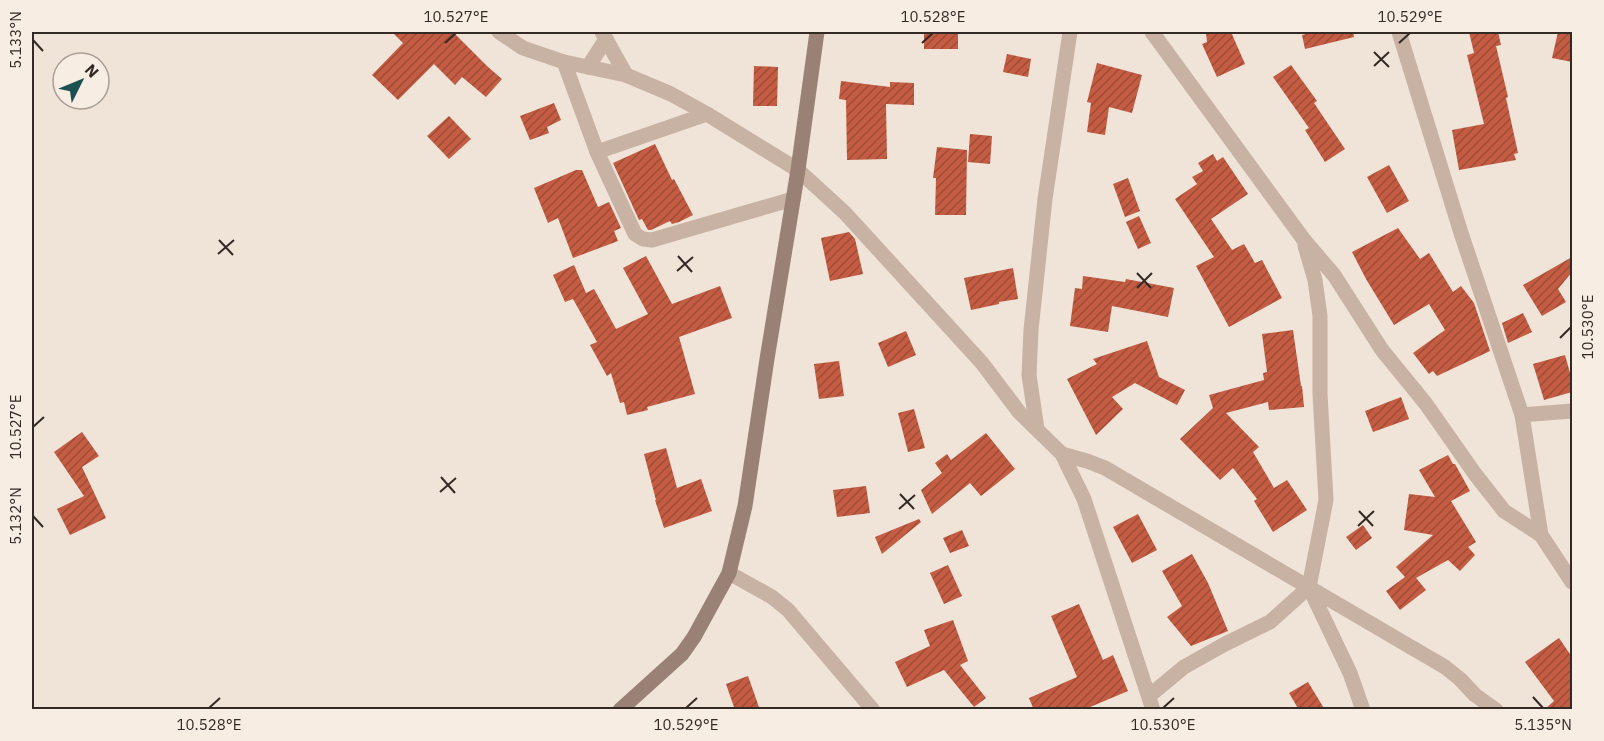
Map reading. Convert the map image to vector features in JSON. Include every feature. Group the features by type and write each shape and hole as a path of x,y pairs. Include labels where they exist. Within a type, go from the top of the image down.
{"main road":[{"path":"620,710 682,654 694,638 729,573 746,506 817,32"}],"street":[{"path":"499,32 523,48 564,62 626,75 671,94 798,170 844,213 982,363 1019,412 1062,454 1084,499 1151,703 1184,668 1225,644 1270,622 1309,587"},
{"path":"1037,429 1029,375 1031,330 1045,199 1070,32"},
{"path":"1152,32 1304,240 1334,275 1382,350 1426,404 1475,474 1504,511 1541,535 1572,582"},
{"path":"1399,32 1461,233 1522,415 1541,535"},
{"path":"588,67 604,35"},
{"path":"604,35 626,75"},
{"path":"564,62 597,152 635,234 643,239 652,240 793,199"},
{"path":"597,152 707,114"},
{"path":"1304,240 1315,280 1320,316 1320,394 1326,500 1309,587 1350,673 1363,710"},
{"path":"1522,415 1572,411"},
{"path":"1062,454 1105,468 1445,667 1475,695 1496,710"},
{"path":"729,573 772,597 788,610 873,710"}],"building":[{"path":"392,32 453,32 502,79 486,97 462,77 455,85 434,64 398,100 372,75 403,43"},
{"path":"924,32 958,32 958,49 924,49"},
{"path":"1206,32 1231,32 1245,64 1217,77 1202,44 1207,42"},
{"path":"1314,32 1353,32 1354,37 1305,49 1302,35"},
{"path":"1469,32 1498,32 1501,45 1496,46 1518,153 1514,154 1516,160 1459,170 1452,130 1484,124 1467,55 1474,53"},
{"path":"1558,32 1572,32 1572,62 1552,58"},
{"path":"1007,54 1031,59 1028,77 1003,72"},
{"path":"1097,63 1142,75 1132,113 1109,107 1105,135 1087,132 1091,103 1087,102"},
{"path":"1291,65 1317,101 1314,103 1345,149 1325,162 1305,130 1309,128 1273,77"},
{"path":"754,66 778,67 777,106 753,106"},
{"path":"841,81 890,87 890,82 914,83 914,105 886,104 887,159 847,160 846,100 839,99"},
{"path":"554,103 561,120 547,127 549,133 530,140 520,116"},
{"path":"449,116 471,139 449,159 427,136"},
{"path":"970,134 992,136 990,164 968,162"},
{"path":"655,144 672,180 674,179 693,215 679,222 672,224 670,221 648,230 642,219 639,220 613,163"},
{"path":"937,147 967,150 966,215 935,215 936,178 933,178"},
{"path":"1213,154 1217,161 1223,157 1248,194 1211,219 1232,250 1244,244 1255,263 1262,260 1282,298 1229,327 1196,266 1214,257 1175,199 1197,184 1192,177 1203,171 1198,163"},
{"path":"1389,165 1409,201 1387,213 1367,177"},
{"path":"576,170 582,170 598,207 609,202 621,228 614,231 618,241 573,258 558,218 548,223 534,188"},
{"path":"1128,178 1140,211 1125,217 1113,184"},
{"path":"1139,216 1151,243 1138,249 1126,222"},
{"path":"1398,228 1420,259 1429,253 1453,292 1461,286 1474,303 1490,351 1437,376 1433,371 1429,374 1413,353 1445,330 1429,304 1394,325 1352,252"},
{"path":"849,232 855,239 863,274 830,281 821,238"},
{"path":"646,256 672,304 720,286 732,318 679,337 695,394 627,415 624,402 620,403 611,373 607,376 590,345 597,342 573,299 565,302 553,275 574,265 586,293 594,289 616,329 648,314 623,268"},
{"path":"1572,257 1572,272 1558,289 1566,302 1542,316 1523,285"},
{"path":"1013,268 1018,299 971,310 964,278"},
{"path":"1083,276 1125,282 1126,279 1174,288 1168,317 1112,306 1108,332 1070,326 1075,288 1082,289"},
{"path":"1523,313 1532,332 1508,343 1502,323"},
{"path":"1293,330 1304,407 1269,410 1268,402 1226,413 1259,447 1253,452 1274,488 1287,480 1307,510 1273,532 1254,501 1257,499 1233,468 1220,480 1180,439 1213,408 1209,395 1264,380 1263,373 1267,372 1262,334"},
{"path":"906,331 916,355 888,367 878,343"},
{"path":"1147,341 1159,377 1185,390 1177,405 1135,383 1112,397 1123,409 1096,435 1067,379 1097,364 1093,359"},
{"path":"1565,355 1572,380 1572,392 1544,400 1533,364"},
{"path":"839,361 844,396 819,399 814,364"},
{"path":"1401,397 1409,419 1373,432 1365,411"},
{"path":"914,409 925,448 908,452 898,413"},
{"path":"82,432 99,456 82,467 106,518 70,535 57,509 84,496 54,452"},
{"path":"986,433 1015,469 981,496 970,483 932,514 921,490 942,473 935,463 947,454 951,460"},
{"path":"666,448 677,488 701,479 712,511 664,528 644,454"},
{"path":"1448,455 1470,491 1451,501 1476,542 1468,547 1475,555 1460,571 1448,560 1416,578 1426,590 1400,610 1386,591 1405,577 1396,567 1433,535 1404,530 1409,494 1435,497 1419,470"},
{"path":"866,486 870,513 837,517 833,490"},
{"path":"1138,514 1157,550 1132,563 1113,527"},
{"path":"919,519 921,522 882,554 875,537"},
{"path":"1363,525 1372,538 1356,550 1346,537"},
{"path":"962,530 969,546 950,553 943,538"},
{"path":"1192,554 1208,583 1228,631 1191,646 1167,617 1182,606 1162,571"},
{"path":"948,565 962,596 944,604 930,573"},
{"path":"1079,604 1103,660 1113,655 1128,691 1083,710 1034,710 1029,698 1077,677 1051,616"},
{"path":"953,620 968,661 960,665 986,698 974,707 944,670 907,687 895,662 930,646 924,630"},
{"path":"1559,638 1572,657 1572,710 1544,710 1554,701 1525,662"},
{"path":"748,676 760,710 735,710 726,684"},
{"path":"1308,682 1325,710 1299,710 1289,693"}]}
